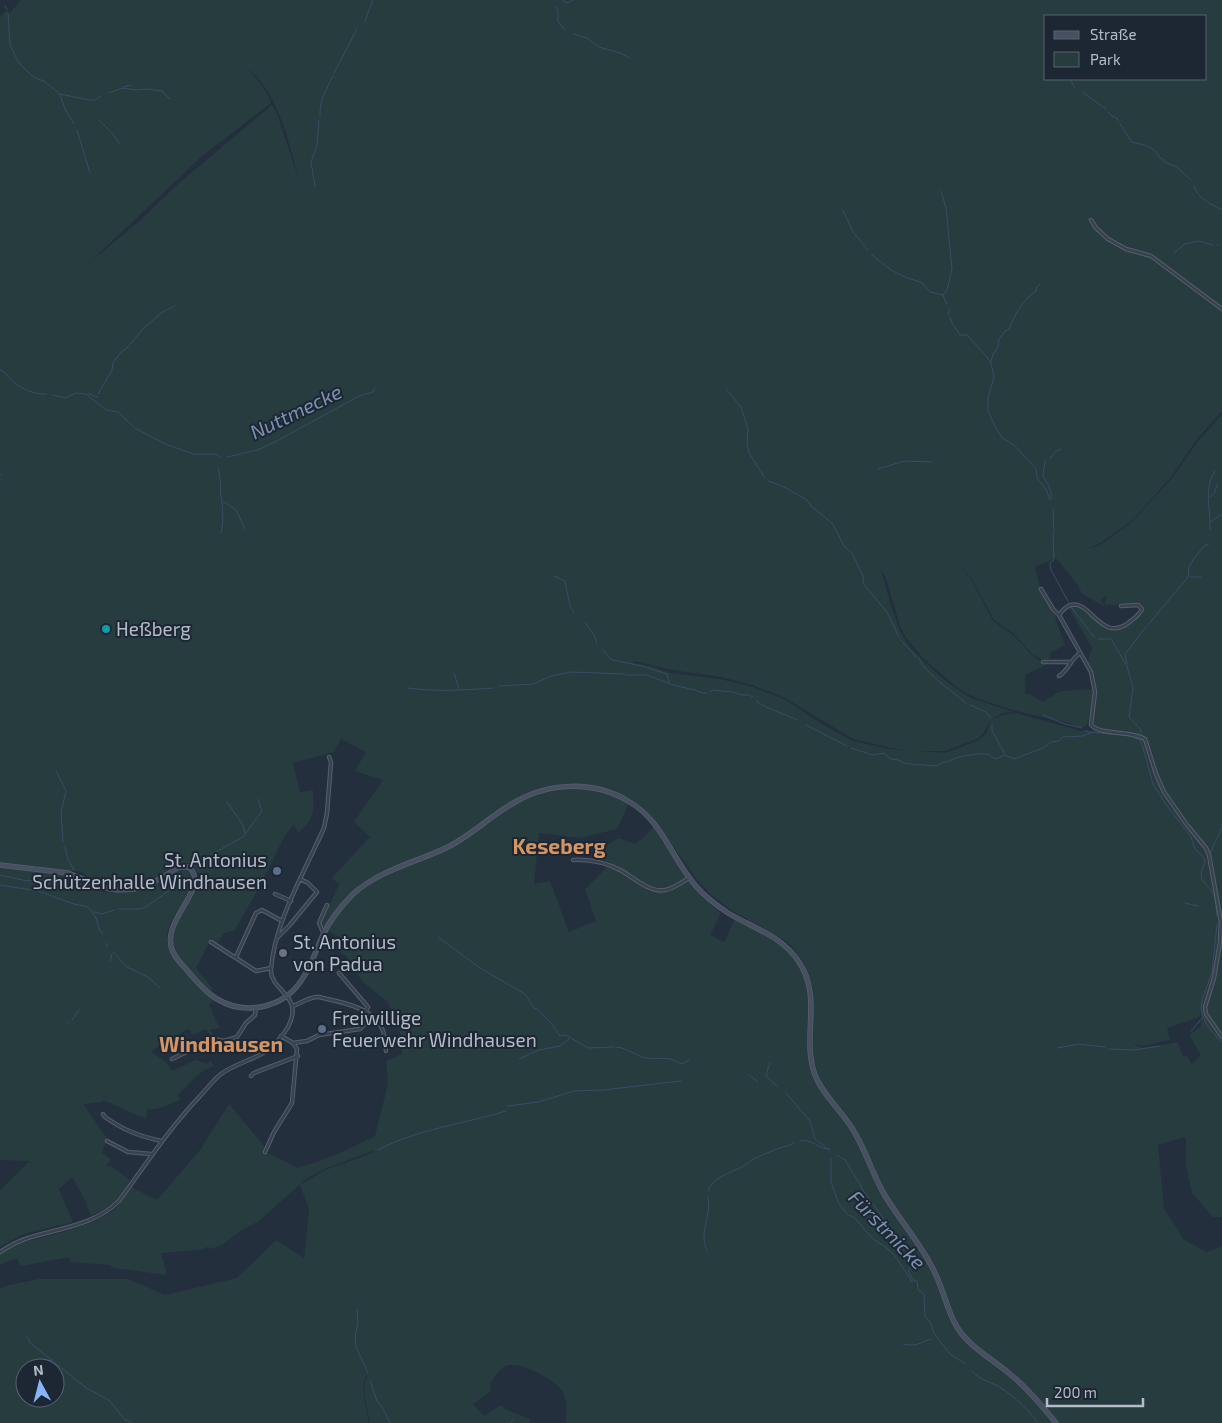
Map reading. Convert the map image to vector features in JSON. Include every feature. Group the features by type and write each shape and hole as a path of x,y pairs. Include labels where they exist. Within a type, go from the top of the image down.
{"main road":[{"path":"0,865 68,873 105,888 117,890 134,889 149,885 179,867 189,867 195,873 196,883 170,932 173,952 192,976 212,996 234,1006 256,1008 272,1004 288,996 302,981 330,923 353,895 377,877 462,840 516,801 535,793 551,788 580,786 597,788 617,795 634,805 656,825 690,878 712,902 729,914 770,934 797,959 806,974 810,991 810,1052 817,1079 825,1093 853,1128 883,1192 928,1260 957,1328 966,1339 1029,1391 1056,1423"}],"street":[{"path":"1091,220 1096,228 1108,239 1126,249 1151,256 1222,309"},
{"path":"1041,589 1053,609 1059,614 1089,668 1093,679 1095,697 1090,721 1092,727 1136,735 1145,739 1164,792 1206,848 1209,855 1221,922 1214,978 1205,1007 1206,1014 1222,1037"},
{"path":"1059,614 1068,606 1076,604 1087,610 1100,623 1120,628 1125,626 1142,609 1138,605 1121,606"},
{"path":"1059,676 1067,671 1070,662 1080,653"},
{"path":"1043,662 1070,662"},
{"path":"0,1252 24,1239 70,1228 111,1209 131,1185 151,1154 180,1117 221,1074 268,1050 288,1028 292,1018 292,1006 288,996 272,978 271,968 282,920 325,821 331,762 329,757"},
{"path":"573,860 594,860 605,863 650,888 660,890 669,889 690,878"},
{"path":"277,938 317,892 308,883 300,879"},
{"path":"275,894 291,902"},
{"path":"324,934 319,923 327,905"},
{"path":"236,957 256,913 262,910 282,920"},
{"path":"211,942 256,971 271,968"},
{"path":"339,973 368,1007 365,1012"},
{"path":"292,1006 314,996 348,1004 365,1012 373,1016 380,1024 384,1032 386,1051"},
{"path":"172,1059 214,1039 224,1041 237,1037 246,1023 255,1015 256,1008"},
{"path":"293,1043 306,1041 319,1035 360,1029 373,1016"},
{"path":"265,1152 274,1132 292,1103 298,1056 297,1049 293,1043 281,1036"},
{"path":"251,1076 254,1073 298,1056"},
{"path":"103,1114 129,1132 161,1141"},
{"path":"107,1141 128,1152 151,1154"}],"green space":[{"path":"21,0 1222,0 1222,411 1197,439 1171,477 1132,521 1099,544 1088,548 1099,546 1132,522 1172,478 1199,440 1222,414 1222,1217 1213,1217 1192,1193 1186,1166 1186,1137 1158,1145 1164,1208 1184,1240 1207,1252 1222,1246 1222,1423 566,1423 566,1399 559,1387 554,1382 530,1370 509,1365 500,1370 495,1376 490,1384 491,1391 473,1404 484,1416 501,1405 505,1409 531,1420 529,1423 370,1423 365,1393 366,1376 364,1381 364,1393 369,1423 0,1423 0,1289 5,1286 39,1279 128,1279 165,1295 237,1278 276,1240 304,1258 309,1209 300,1185 325,1170 375,1152 372,1151 325,1169 307,1178 259,1221 242,1230 223,1244 211,1249 207,1247 199,1250 161,1253 167,1275 113,1268 110,1265 71,1262 69,1257 21,1266 16,1258 0,1265 0,1254 23,1243 74,1229 103,1217 118,1206 131,1187 157,1200 200,1150 229,1104 265,1147 266,1152 298,1168 328,1158 366,1141 375,1136 388,1084 386,1061 402,1054 400,1032 388,1002 363,982 347,961 348,957 338,951 344,940 325,929 321,922 339,885 332,878 370,837 354,822 383,780 355,771 366,752 341,739 334,752 293,763 300,792 313,790 312,814 308,823 298,833 294,824 284,837 261,884 235,930 224,933 217,944 210,941 196,968 213,989 211,992 182,962 173,944 176,924 200,879 198,872 193,866 188,863 182,863 148,882 119,886 90,878 79,871 0,862 0,17 7,10 9,14","holes":["247,68 259,79 268,92 282,122 301,186 276,111 272,105 178,184 143,218 89,263 201,157 271,103 261,84","1056,558 1078,585 1082,594 1108,608 1101,602 1105,596 1107,598 1105,604 1136,605 1144,608 1131,622 1114,628 1099,623 1082,608 1075,605 1069,608 1092,648 1087,663 1094,679 1096,691 1093,725 1098,728 1141,735 1144,739 1096,730 1081,731 1016,713 1003,715 991,720 1003,713 1014,712 969,696 949,683 919,657 906,641 898,625 880,568 886,578 900,626 906,638 923,658 959,689 976,698 1016,711 1069,723 1081,728 1087,725 1093,708 1094,689 1061,691 1042,702 1032,695 1025,693 1025,675 1046,665 1032,655 1013,635 993,621 972,580 958,564 972,579 994,620 1013,633 1032,654 1041,659 1050,659 1050,653 1065,645 1055,618 1057,616 1040,589 1035,567","634,661 672,670 721,677 752,685 785,698 853,739 912,751 890,749 853,741 825,726 784,699 753,687 720,679 671,673 634,663","990,721 987,733 979,740 945,753 917,751 945,751 977,739 984,733","635,802 652,817 695,877 710,894 733,911 788,942 803,961 813,987 814,996 812,998 801,969 795,960 788,952 763,934 735,919 724,942 710,935 721,913 702,897 686,879 654,827 636,844 618,838 592,856 611,863 585,889 596,921 569,932 550,881 534,884 539,833 580,838 617,829 629,803","1201,1014 1201,1026 1189,1035 1201,1055 1192,1064 1187,1056 1183,1057 1178,1042 1143,1048 1132,1043 1143,1046 1170,1040 1167,1028 1197,1018"]},
{"path":"0,867 69,876 103,892 114,893 140,890 158,883 177,871 184,869 190,871 191,887 171,922 167,941 169,949 180,965 194,982 215,1001 209,1004 219,1027 223,1027 210,1030 215,1038 212,1038 206,1029 192,1035 189,1029 167,1040 151,1052 166,1062 172,1071 196,1060 208,1064 210,1060 214,1066 194,1078 178,1095 181,1099 156,1109 147,1110 146,1119 103,1100 102,1102 83,1104 107,1138 102,1153 111,1159 106,1167 111,1166 130,1180 119,1201 91,1216 83,1196 72,1177 59,1189 73,1222 23,1234 0,1247 0,1190 30,1161 0,1160"}],"waterway":[{"path":"365,21 373,0"},
{"path":"562,0 567,3 573,0"},
{"path":"555,6 558,10 558,22 565,30"},
{"path":"8,13 10,45 19,63 30,74 44,81 60,94 89,100 95,100 101,96"},
{"path":"334,73 357,29"},
{"path":"574,34 587,38 599,47 630,58"},
{"path":"320,116 322,101 333,76"},
{"path":"1071,80 1075,88"},
{"path":"124,87 131,85"},
{"path":"109,93 122,88 147,89 162,91 170,99"},
{"path":"1082,92 1106,109"},
{"path":"60,95 65,109 74,124"},
{"path":"1108,112 1117,118 1118,121"},
{"path":"99,120 119,143"},
{"path":"315,186 311,162 317,145 319,120"},
{"path":"1120,124 1132,142 1152,148 1164,162 1177,167 1191,180"},
{"path":"77,130 90,173"},
{"path":"1194,186 1202,198 1222,210"},
{"path":"941,191 946,208 952,269 947,290 943,295"},
{"path":"843,210 853,232 868,250"},
{"path":"1174,253 1185,244 1199,241 1213,245"},
{"path":"872,255 891,270 921,282 930,292 943,295 946,303 948,303"},
{"path":"991,362 993,354 998,347 999,339 1009,329 1023,303 1036,291 1040,284"},
{"path":"98,394 112,370 113,363 121,352 161,313 175,306"},
{"path":"948,314 950,308"},
{"path":"950,317 960,335 967,335 991,363 994,377 988,398 988,411 1002,438 1014,445 1036,469 1037,478 1046,489 1050,500"},
{"name":"Nuttmecke","path":"0,370 23,388 35,393 46,394"},
{"name":"Nuttmecke","path":"227,457 257,450 275,442 359,396 373,392 375,388"},
{"path":"726,389 741,407 748,429 747,443 749,453 765,478"},
{"name":"Nuttmecke","path":"53,395 65,398 76,393 86,394 106,410 118,412 135,428 165,444 194,454 216,454 221,458"},
{"name":"Nuttmecke","path":"89,394 98,397"},
{"path":"1050,458 1061,449"},
{"path":"878,469 904,461 932,462"},
{"path":"1045,461 1043,476 1048,484 1051,499"},
{"path":"218,468 223,515 221,533"},
{"path":"1210,530 1208,492 1211,478 1215,471"},
{"path":"768,480 807,500 811,506 833,524 844,546 852,553 863,576 864,585 887,612 899,637"},
{"path":"1210,497 1214,494 1217,485"},
{"path":"223,501 236,510 245,529"},
{"path":"1053,509 1054,560 1050,563 1051,570 1069,603"},
{"path":"1210,522 1222,514"},
{"path":"1148,625 1188,577 1189,567 1193,560 1204,546 1209,544"},
{"path":"554,576 565,581 570,606 574,612"},
{"path":"1190,577 1201,577"},
{"path":"1071,607 1095,638"},
{"path":"585,623 594,635 597,644"},
{"path":"1127,664 1125,654 1146,627"},
{"path":"1098,639 1111,639 1127,666 1133,688 1129,717 1141,730 1141,733"},
{"path":"901,640 916,657"},
{"path":"603,650 612,660 642,666 667,674 669,682"},
{"path":"919,658 923,666 935,678 967,704"},
{"path":"499,686 533,684 551,676 571,672 625,674"},
{"path":"454,673 459,689"},
{"path":"627,675 647,675 673,685 707,693"},
{"path":"408,688 440,690 493,688"},
{"path":"710,692 712,690 733,692 753,697"},
{"path":"756,701 797,720"},
{"path":"970,705 986,712 991,718"},
{"path":"1043,715 1065,724 1082,728"},
{"path":"806,725 847,746"},
{"path":"992,725 992,731 1005,754"},
{"path":"1084,731 1089,733"},
{"path":"851,748 873,755 884,753 891,759 904,763 936,766 959,757 976,754 988,754 995,759 1005,755 1014,759 1043,748 1051,742 1059,741 1063,737 1082,736 1093,732 1131,736"},
{"path":"1133,737 1140,740 1142,744 1153,784 1191,837 1195,849 1203,857 1205,862 1201,874 1203,881 1214,895 1217,916"},
{"path":"56,771 66,791 61,812 63,842"},
{"path":"198,869 203,859 243,837 262,811 258,799"},
{"path":"227,802 243,825 245,833"},
{"path":"1210,852 1222,825"},
{"path":"65,847 68,860 74,870"},
{"path":"0,875 27,881 35,880 72,885"},
{"path":"119,909 141,909 183,881 185,877"},
{"path":"0,885 38,891 85,906 89,908 96,918 100,931 103,934"},
{"path":"1185,903 1198,906"},
{"path":"94,912 102,914 114,910"},
{"path":"1217,924 1212,973 1202,1000 1201,1009 1206,1024 1222,1043"},
{"name":"Fürstmicke","path":"438,937 480,968 525,994 534,1008 551,1023 560,1036 566,1035 588,1048 614,1047"},
{"path":"113,952 127,967 148,977 160,988"},
{"path":"110,962 112,954"},
{"path":"72,1020 79,1010"},
{"path":"1191,1031 1203,1017"},
{"path":"519,1059 539,1050 560,1046 570,1038"},
{"path":"1057,1048 1079,1044 1105,1047"},
{"path":"1109,1049 1134,1050 1159,1046"},
{"name":"Fürstmicke","path":"616,1047 646,1058 668,1058 681,1064 689,1060"},
{"path":"770,1062 766,1076 777,1086"},
{"name":"Fürstmicke","path":"749,1075 758,1082"},
{"path":"508,1106 538,1102 574,1091 603,1090 681,1081"},
{"name":"Fürstmicke","path":"786,1093 810,1121 815,1139 830,1151"},
{"path":"378,1150 425,1132 506,1111"},
{"name":"Fürstmicke","path":"801,1141 809,1141 822,1148 830,1149"},
{"path":"708,1191 713,1182 722,1176 742,1167 757,1157 794,1142"},
{"path":"837,1155 845,1160 865,1193 912,1258 912,1265 908,1271 913,1280"},
{"name":"Fürstmicke","path":"831,1158 831,1182 839,1204 848,1215 854,1217 873,1239 887,1248 896,1257 912,1282 917,1281 918,1290 924,1294 925,1316 931,1324 934,1333 949,1353 965,1364"},
{"path":"707,1251 704,1231 709,1204 708,1197"},
{"path":"357,1310 356,1347 368,1373"},
{"path":"26,1337 29,1339 29,1342 85,1387 110,1401 124,1419 132,1423"},
{"path":"903,1344 915,1345 931,1339"},
{"path":"972,1371 978,1377 1011,1395 1026,1408 1038,1423"},
{"path":"370,1381 377,1401 390,1423"}],"place":[{"name":"Heßberg","path":"106,629"},
{"name":"St. Antonius Schützenhalle Windhausen","path":"277,871"},
{"name":"St. Antonius von Padua","path":"283,953"},
{"name":"Freiwillige Feuerwehr Windhausen","path":"322,1029"}],"district":[{"name":"Keseberg","path":"559,847"},
{"name":"Windhausen","path":"221,1045"}]}
